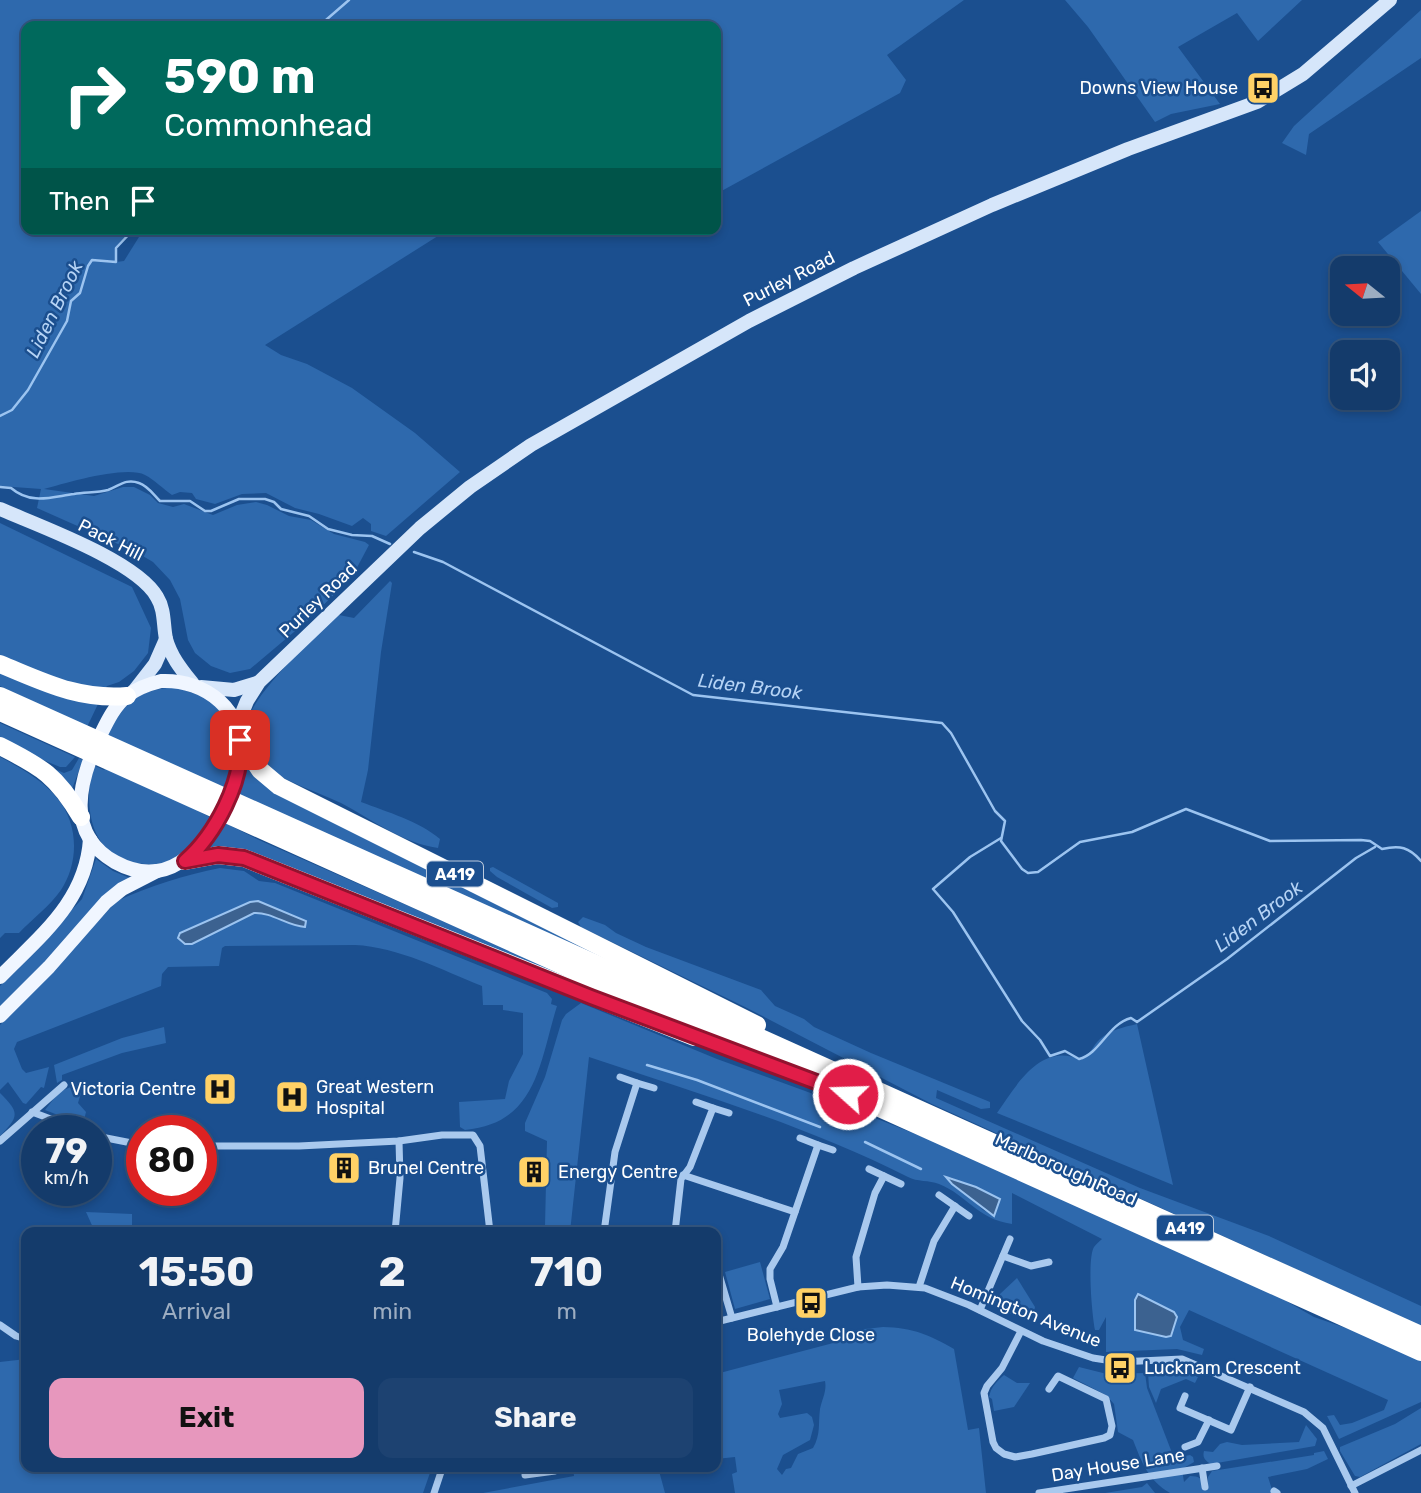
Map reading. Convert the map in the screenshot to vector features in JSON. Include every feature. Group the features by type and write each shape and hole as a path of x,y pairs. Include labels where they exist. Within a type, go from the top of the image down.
{"highway":[{"path":"0,664 80,695 104,697 130,693"},
{"name":"A419","path":"0,696 75,739"},
{"name":"A419","path":"0,712 108,753 873,1087"},
{"name":"A419","path":"238,734 260,770 284,789 830,1062 873,1087"},
{"path":"0,746 56,780 81,817"},
{"name":"A419","path":"244,814 848,1094"},
{"name":"A419","path":"185,861 218,855 244,858 591,997 848,1094"},
{"name":"Marlborough Road","path":"873,1087 1421,1335"},
{"name":"Marlborough Road","path":"848,1094 1421,1352"}],"main road":[{"name":"Purley Road","path":"238,734 247,701 259,682 420,528 480,480 531,445 737,328 854,268 992,205 1128,149 1257,102 1303,74 1390,0"},
{"name":"Pack Hill","path":"0,509 136,573 151,587 160,602 166,639 176,662 197,686"},
{"path":"159,870 136,869 116,863 102,852 90,839 81,817 80,788 88,763 111,713 155,664 166,639"},
{"path":"130,693 161,681 234,690 259,682"},
{"path":"0,1016 49,967 106,902 122,889 159,870 185,861 207,838 240,767 238,734 224,707 197,686"},
{"path":"0,977 72,899 84,875 90,839"}],"street":[{"path":"620,1077 654,1088"},
{"path":"605,1227 615,1152 637,1083"},
{"path":"0,1142 64,1085"},
{"path":"696,1102 729,1113"},
{"path":"676,1227 683,1175 690,1167 713,1108"},
{"path":"32,1112 40,1115"},
{"path":"217,1146 299,1146 399,1141 465,1134 476,1138 481,1153 489,1227"},
{"path":"800,1138 833,1150"},
{"path":"395,1227 400,1178 399,1141"},
{"path":"777,1307 769,1273 783,1247 818,1145"},
{"path":"869,1169 901,1184"},
{"path":"683,1175 795,1212"},
{"path":"858,1287 856,1257 884,1176"},
{"path":"939,1195 969,1216"},
{"path":"919,1287 934,1241 955,1206"},
{"path":"979,1310 1010,1239"},
{"path":"1003,1256 1031,1266 1049,1262"},
{"path":"721,1281 732,1318"},
{"name":"Homington Avenue","path":"721,1321 858,1287 919,1287 979,1310 1021,1331 1101,1360 1190,1361 1304,1412 1318,1422 1353,1489"},
{"path":"0,1325 21,1338"},
{"path":"1021,1331 1002,1368 985,1390 987,1415 998,1451 1011,1456 1032,1454 1110,1435 1112,1426 1105,1399 1058,1376 1049,1390"},
{"path":"1185,1396 1180,1408 1231,1430 1250,1387"},
{"path":"1185,1447 1198,1442 1209,1420"},
{"path":"1353,1489 1421,1450"},
{"name":"Day House Lane","path":"1039,1493 1217,1466"},
{"name":"Day House Lane","path":"1202,1468 1205,1487"},
{"path":"434,1493 441,1472"},
{"path":"525,1475 534,1472"}],"shaded area":[{"path":"0,0 964,0 887,55 906,80 900,93 721,191 721,21 21,21 21,235 128,235 117,246 116,262 124,261 140,235 439,235 265,345 352,388 415,433 460,472 386,536 371,531 371,524 363,518 352,526 295,508 266,493 242,494 215,504 196,499 192,493 180,492 172,495 149,477 136,472 110,473 44,489 94,496 123,487 134,487 150,495 158,503 173,507 184,504 213,515 237,505 256,502 289,516 311,520 334,534 369,545 352,577 307,621 250,669 230,673 211,666 195,653 188,640 180,599 170,580 153,562 37,508 41,489 0,486"},
{"path":"1065,0 1302,0 1258,41 1237,13 1178,47 1220,104 1171,114 1155,122 1088,27"},
{"path":"1421,10 1421,58 1309,134 1306,155 1282,143 1294,126"},
{"path":"1421,211 1421,294 1400,269 1400,256 1390,256 1378,242"},
{"path":"0,523 132,587 151,628 148,653 134,671 104,690 85,688 0,658"},
{"path":"390,581 392,583 381,652 368,770 361,802 422,827 440,839 438,848 400,836 341,803 274,772 257,752 249,733 248,720 252,709 273,680 339,615 354,618"},
{"path":"0,671 98,704 87,727 0,686"},
{"path":"175,687 210,699 225,715 234,738 237,756 225,788 106,735 133,700 150,692"},
{"path":"0,723 75,757 66,767 60,767 0,742"},
{"path":"0,757 38,780 52,792 64,808 73,831 74,844 71,868 57,896 19,933 5,933 0,938"},
{"path":"79,758 83,760 72,789 43,764 64,773 72,770"},
{"path":"247,764 698,1003 236,794"},
{"path":"93,765 104,770 107,766 199,808 198,811 212,818 194,846 181,856 157,864 127,860 112,853 95,830 89,798"},
{"path":"223,822 259,840 642,1009 210,848"},
{"path":"96,859 113,871 130,878 79,926 0,1010 0,986 82,899"},
{"path":"493,867 558,903 558,907 552,908 497,877 490,871"},
{"path":"220,868 244,871 259,881 275,883 547,993 552,999 551,1004 557,1006 539,1069 521,1103 507,1116 489,1125 465,1130 460,1127 459,1102 505,1099 509,1081 523,1054 523,1013 503,1010 503,1005 483,1005 482,986 436,967 387,950 355,945 225,946 222,948 219,966 168,967 162,974 161,986 17,1042 14,1049 26,1073 49,1067 44,1088 41,1087 26,1104 8,1082 0,1090 0,1025 117,901 142,890"},
{"path":"258,901 306,921 305,927 254,913 192,944 185,944 178,938 180,933 250,902"},
{"path":"583,917 605,925 646,947 761,990 775,1006 804,1019 814,1027 990,1102 990,1108 981,1109 937,1090 936,1098 1140,1188 1269,1236 1421,1306 1421,1326 932,1104 745,1007 581,927 578,922"},
{"path":"581,1003 717,1059 938,1143 1279,1297 1314,1317 1369,1336 1421,1360 1421,1402 1339,1439 1327,1416 1334,1415 1340,1425 1352,1423 1384,1410 1388,1400 1189,1310 1180,1327 1183,1340 1204,1349 1202,1355 1177,1349 1106,1352 1106,1317 1099,1330 1095,1330 1091,1287 1092,1253 1102,1239 1012,1193 1012,1224 1000,1221 981,1212 939,1184 912,1179 791,1126 589,1057 571,1227 545,1227 547,1141 525,1131 525,1123 545,1077 562,1020","holes":["950,1177 1000,1199 994,1216 983,1210"]},
{"path":"1137,1024 1173,1185 997,1113 1022,1078 1042,1061 1054,1056 1081,1060 1104,1036 1117,1029"},
{"path":"164,1027 166,1043 122,1053 62,1075 62,1080 57,1083 54,1065 122,1038"},
{"path":"85,1081 88,1084 78,1103 86,1112 85,1115 58,1115 45,1110 59,1092"},
{"path":"0,1093 15,1114 11,1124 0,1136"},
{"path":"946,1177 1000,1199 994,1216 952,1184"},
{"path":"86,1212 132,1214 132,1227 93,1227"},
{"path":"760,1262 770,1299 735,1309 725,1272"},
{"path":"1017,1278 1035,1307 1033,1316 1026,1320 996,1308 1000,1294"},
{"path":"1138,1294 1174,1312 1177,1317 1171,1336 1135,1330 1135,1300"},
{"path":"883,1327 912,1330 954,1349 968,1430 979,1428 986,1493 735,1493 732,1474 737,1472 735,1457 721,1458 721,1373 837,1342 865,1329","holes":["825,1381 816,1443 813,1448 798,1454 791,1468 786,1469 782,1475 777,1469 783,1455 810,1440 814,1425 812,1417 807,1413 780,1418 778,1414 782,1404 779,1390"]},
{"path":"21,1360 21,1472 430,1472 423,1493 0,1493 0,1362"},
{"path":"1079,1367 1107,1374 1145,1373 1147,1388 1174,1458 1190,1455 1193,1457 1194,1462 1182,1469 1184,1482 1190,1476 1196,1477 1208,1486 1208,1477 1212,1471 1314,1455 1324,1451 1328,1459 1307,1469 1268,1477 1273,1493 1170,1493 1151,1477 1133,1440 1118,1432 1114,1404 1106,1395 1073,1378"},
{"path":"1183,1371 1198,1377 1195,1383 1186,1379 1161,1389 1156,1403 1149,1387 1148,1373"},
{"path":"1004,1375 1017,1383 1030,1383 1014,1407 994,1411 990,1393"},
{"path":"1421,1408 1421,1444 1360,1477 1355,1476 1340,1447 1395,1424"},
{"path":"1306,1425 1317,1439 1315,1446 1211,1464 1204,1457 1204,1451 1213,1452 1220,1444 1227,1442 1242,1445 1299,1442"},
{"path":"574,1472 659,1472 665,1493 483,1493 574,1476"},
{"path":"1147,1483 1155,1493 1105,1493 1142,1487"}],"waterway":[{"name":"Liden Brook","path":"325,21 349,0"},
{"name":"Liden Brook","path":"0,416 12,410 28,390 67,321 71,301 80,293 92,260 116,262 116,248 128,235"},
{"name":"Liden Brook","path":"0,487 11,488 26,497 41,498 104,491 126,482 134,482 145,486 160,501 190,501 205,511 239,499 265,499 274,502 281,509 309,516 328,529 352,535 372,536 390,544"},
{"name":"Liden Brook","path":"414,552 443,562 693,695 942,723 951,733 995,811 1005,821 1001,841 1028,873 1038,872 1080,842 1132,832 1186,809 1270,841 1370,841 1382,849 1404,848 1421,861"},
{"name":"Liden Brook","path":"1001,838 970,857 933,889 953,912 1022,1021 1040,1040 1050,1056 1065,1051 1079,1059 1093,1051 1116,1026 1131,1018 1137,1022 1227,959 1356,858 1375,847"},
{"path":"647,1065 697,1080 820,1127"},
{"path":"865,1142 921,1169"}],"place":[{"name":"Downs View House","path":"1263,88"},
{"name":"Victoria Centre","path":"220,1089"},
{"name":"Great Western Hospital","path":"292,1097"},
{"name":"Brunel Centre","path":"344,1168"},
{"name":"Energy Centre","path":"534,1172"},
{"name":"Bolehyde Close","path":"811,1303"},
{"name":"Lucknam Crescent","path":"1120,1368"}],"route":[{"path":"240,740 240,767 222,810 207,838 185,861 218,855 244,858 591,997 848,1094"}]}
